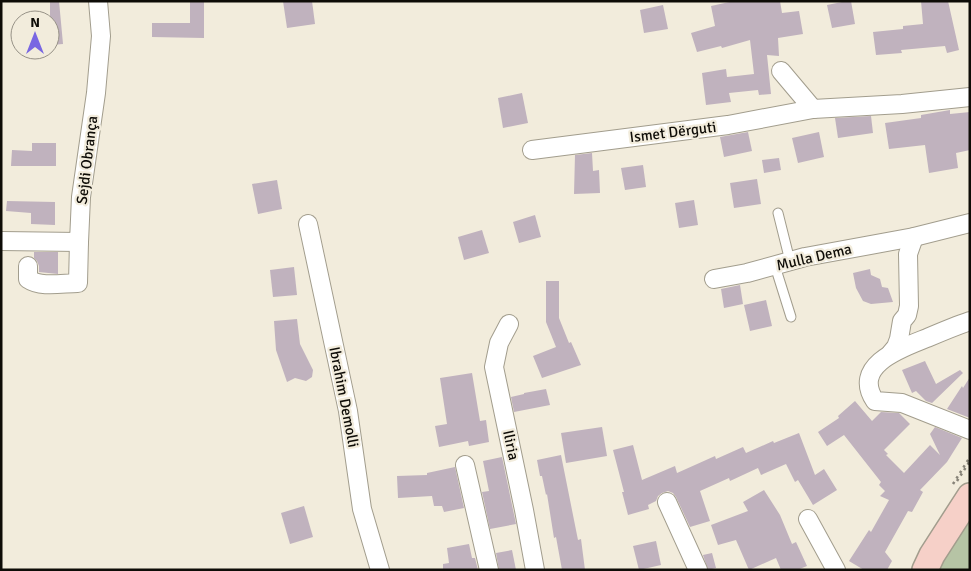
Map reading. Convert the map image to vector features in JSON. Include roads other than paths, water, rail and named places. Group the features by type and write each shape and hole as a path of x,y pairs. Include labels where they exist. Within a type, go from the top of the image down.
{"main road":[{"path":"925,570 932,555 970,496"}],"street":[{"name":"Sejdi Obrança","path":"28,266 28,279 30,281 44,284 78,283 81,198 96,93 101,36 98,1"},
{"path":"781,71 813,109"},
{"name":"Ismet Dërguti","path":"532,150 728,125 813,109 902,104 970,97"},
{"name":"Mulla Dema","path":"714,279 871,244 914,237 970,223"},
{"name":"Ibrahim Demolli","path":"308,224 348,411 362,509 380,570"},
{"path":"891,353 900,339 902,321 907,315 909,306 908,254 914,237"},
{"path":"1,241 79,242"},
{"path":"970,320 891,353 876,365 869,382 875,401 902,403 970,430"},
{"name":"Iliria","path":"508,324 499,343 494,367 535,570"},
{"path":"465,465 490,570"},
{"path":"667,502 697,568"},
{"path":"808,519 836,570"}],"lane":[{"path":"778,214 782,264 790,317"}]}
